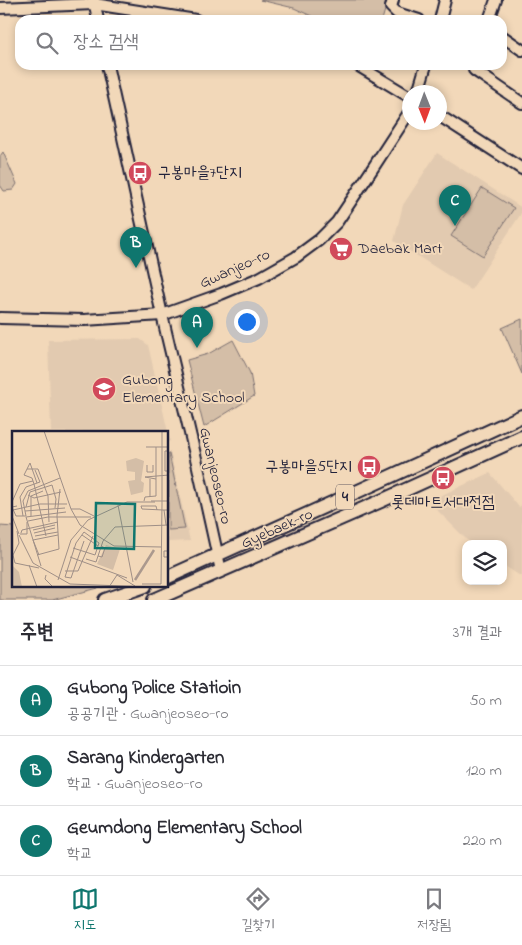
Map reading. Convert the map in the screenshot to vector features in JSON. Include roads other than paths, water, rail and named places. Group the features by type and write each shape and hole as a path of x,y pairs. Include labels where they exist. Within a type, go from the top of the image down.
{"main road":[{"name":"Gyebaek-ro","path":"169,577 522,416"},
{"name":"Gyebaek-ro","path":"154,600 522,438"},
{"path":"105,600 139,588"}],"street":[{"path":"394,0 391,7 397,14 401,15"},
{"path":"441,15 445,0"},
{"path":"491,15 496,0"},
{"path":"94,2 97,15"},
{"path":"0,8 94,2 168,15"},
{"path":"507,40 522,50"},
{"name":"Gwanjeoseo-ro","path":"109,70 162,315 221,571"},
{"path":"366,70 402,92"},
{"path":"420,85 425,70"},
{"path":"478,70 522,102"},
{"path":"447,121 522,169"},
{"name":"Gwanjeo-ro","path":"0,318 84,320 162,315 259,278 296,257 337,222 402,123"}],"place":[{"name":"구봉마을7단지","path":"140,173"},
{"name":"Geumdong Elementary School","path":"455,226"},
{"name":"Daebak Mart","path":"341,249"},
{"name":"Sarang Kindergarten","path":"136,268"},
{"name":"Gubong Police Statioin","path":"197,348"},
{"name":"Gubong Elementary School","path":"104,389"},
{"name":"구봉마을5단지","path":"369,467"},
{"name":"롯데마트서대전점","path":"443,478"}]}
